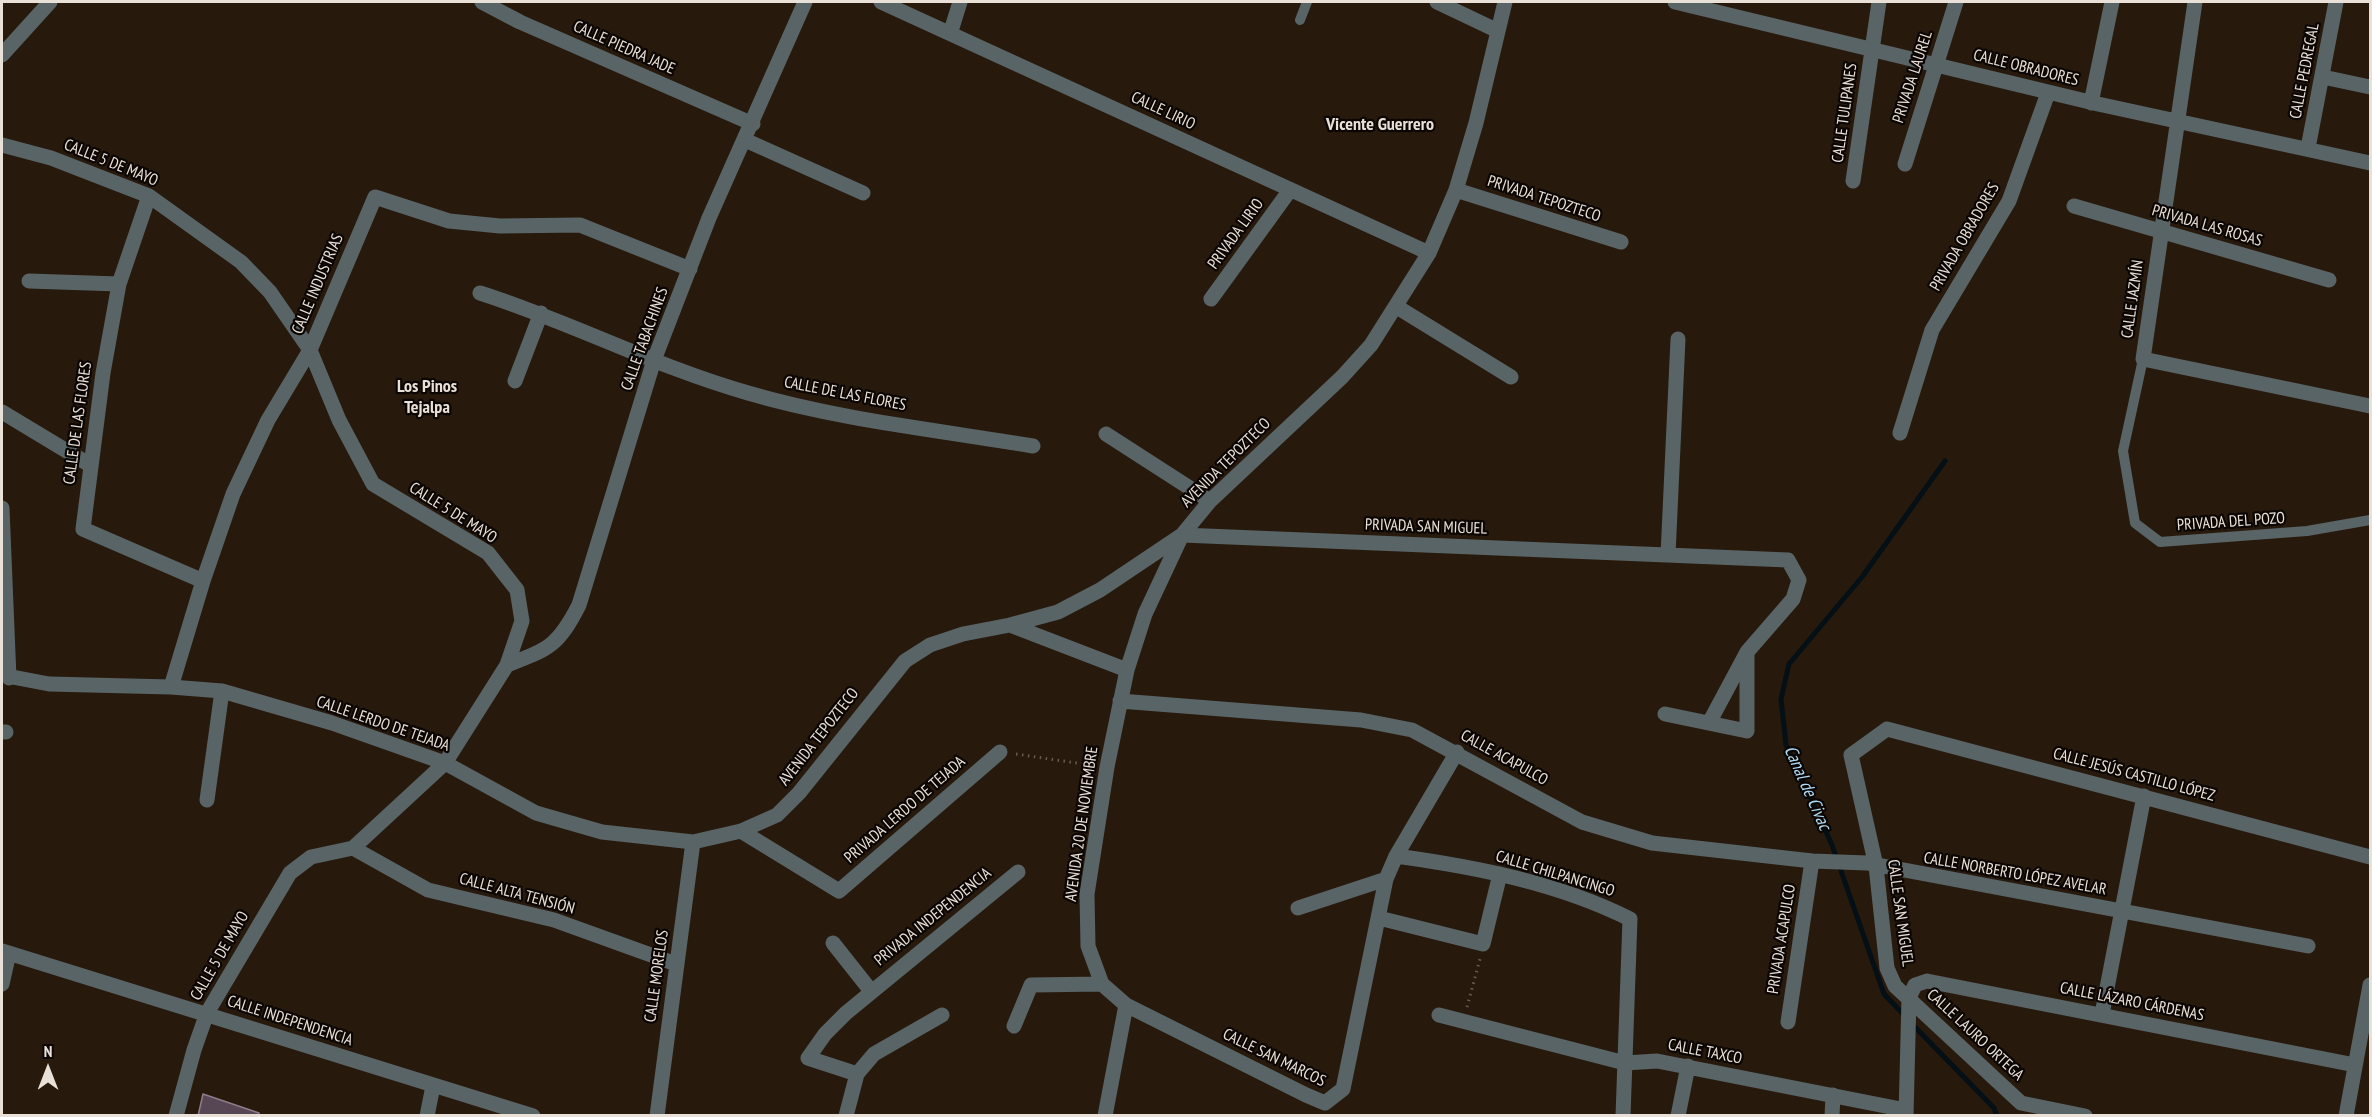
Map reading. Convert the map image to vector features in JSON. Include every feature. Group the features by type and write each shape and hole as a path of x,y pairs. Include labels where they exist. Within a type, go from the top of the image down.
{"street":[{"path":"2,55 50,2"},
{"name":"CALLE PIEDRA JADE","path":"482,2 520,22 753,124"},
{"name":"CALLE TABACHINES","path":"507,665 544,651 565,633 579,605 654,360 709,218 753,124 805,2"},
{"name":"CALLE LIRIO","path":"881,2 951,31 1430,253"},
{"path":"951,31 960,2"},
{"path":"1437,2 1498,31"},
{"name":"AVENIDA TEPOZTECO","path":"741,831 777,815 799,793 905,661 930,645 963,634 1010,625 1058,612 1100,590 1182,535 1210,501 1342,377 1371,345 1430,253 1456,190 1476,123 1505,2"},
{"name":"CALLE OBRADORES","path":"1675,2 2095,104 2370,163"},
{"name":"CALLE TULIPANES","path":"1853,181 1879,2"},
{"name":"PRIVADA LAUREL","path":"1905,164 1956,2"},
{"path":"2095,104 2112,2"},
{"path":"2178,120 2195,2"},
{"name":"CALLE PEDREGAL","path":"2308,148 2336,2"},
{"path":"2323,77 2370,87"},
{"name":"PRIVADA OBRADORES","path":"1900,433 1932,330 2009,201 2048,93"},
{"name":"CALLE JAZMÍN","path":"2178,120 2143,359 2370,406"},
{"path":"745,140 863,193"},
{"name":"CALLE 5 DE MAYO","path":"2,145 51,158 149,196 242,262 270,292 310,350 339,420 373,484 488,554 517,590 522,621 507,665 445,763 353,848 311,857 290,873 207,1013 176,1116"},
{"name":"PRIVADA LIRIO","path":"1211,298 1290,190"},
{"name":"PRIVADA TEPOZTECO","path":"1456,190 1621,242"},
{"name":"CALLE DE LAS FLORES","path":"149,196 119,284 90,465 83,530 203,580"},
{"name":"CALLE INDUSTRIAS","path":"171,687 203,580 233,494 268,420 310,350 375,197 449,221 500,226 580,225 690,269"},
{"name":"PRIVADA LAS ROSAS","path":"2074,206 2329,280"},
{"path":"29,281 119,284"},
{"name":"CALLE DE LAS FLORES","path":"480,293 541,313 654,360 748,393 830,411 1033,446"},
{"path":"1397,307 1511,377"},
{"path":"515,381 541,313"},
{"path":"1668,555 1678,339"},
{"path":"2,412 90,465"},
{"path":"1106,434 1210,501"},
{"path":"2,508 5,676"},
{"name":"PRIVADA SAN MIGUEL","path":"1182,535 1788,560 1799,580 1792,599 1747,652"},
{"name":"AVENIDA 20 DE NOVIEMBRE","path":"1126,1005 1102,984 1088,946 1087,894 1107,767 1127,670 1145,614 1182,535"},
{"path":"1010,625 1127,670"},
{"path":"1709,723 1747,652"},
{"path":"1665,714 1747,730 1747,652"},
{"name":"CALLE LERDO DE TEJADA","path":"5,676 49,684 171,687 222,692 332,723 445,763 536,813 602,832 693,842 741,831"},
{"path":"207,800 222,692"},
{"name":"CALLE ACAPULCO","path":"1120,701 1361,720 1412,730 1457,752 1582,822 1652,843 1812,861 1871,865"},
{"name":"CALLE JESÚS CASTILLO LÓPEZ","path":"1887,729 2370,857"},
{"name":"CALLE SAN MIGUEL","path":"1887,729 1851,755 1887,968 1895,986 1908,1005"},
{"name":"PRIVADA LERDO DE TEJADA","path":"741,831 839,891 1000,752"},
{"name":"CALLE SAN MARCOS","path":"1126,1005 1325,1103 1343,1089 1386,879 1396,856 1457,752"},
{"path":"2102,1014 2144,796"},
{"name":"CALLE MORELOS","path":"657,1116 693,842"},
{"name":"CALLE ALTA TENSIÓN","path":"353,848 428,890 554,920 676,964"},
{"name":"CALLE CHILPANCINGO","path":"1396,856 1449,863 1500,874 1597,903 1630,919 1625,1063"},
{"name":"PRIVADA ACAPULCO","path":"1788,1022 1812,861"},
{"name":"CALLE NORBERTO LÓPEZ AVELAR","path":"1871,865 2308,946"},
{"name":"PRIVADA INDEPENDENCIA","path":"857,1074 808,1058 825,1034 871,991 1018,872"},
{"path":"1379,918 1483,944 1500,874"},
{"path":"1298,908 1386,879"},
{"name":"PRIVADA INDEPENDENCIA","path":"833,943 871,991"},
{"path":"2,984 5,952"},
{"name":"CALLE INDEPENDENCIA","path":"5,952 533,1116"},
{"name":"CALLE LÁZARO CÁRDENAS","path":"1908,1005 1915,986 1927,981 2355,1065"},
{"path":"1014,1026 1031,985 1102,984"},
{"path":"2346,1116 2370,985"},
{"path":"1105,1116 1126,1005"},
{"path":"1906,1113 1908,1005"},
{"name":"CALLE LAURO ORTEGA","path":"1908,1005 2021,1103 2085,1116"},
{"path":"846,1116 857,1074 874,1054 942,1015"},
{"name":"CALLE TAXCO","path":"1439,1015 1625,1063 1657,1061 1688,1066 1833,1095 1906,1113"},
{"path":"1623,1116 1625,1063"},
{"path":"1678,1116 1688,1066"},
{"path":"427,1116 433,1086"},
{"path":"1832,1116 1833,1095"}],"lane":[{"path":"1300,20 1307,2"},
{"name":"PRIVADA DEL POZO","path":"2143,359 2123,451 2135,523 2160,542 2307,531 2370,520"}],"path":[{"path":"1000,752 1107,767"},
{"path":"1464,1021 1483,944"}],"building":[{"path":"203,1094 259,1113 259,1116 198,1116"}],"waterway":[{"name":"Canal de Civac","path":"1905,1016 1884,994 1832,845 1786,745 1781,699 1789,664 1862,577 1945,461"},
{"name":"Canal de Civac","path":"1911,1023 1994,1108 1997,1116"}],"district":[{"name":"Vicente Guerrero","path":"1380,125"},
{"name":"Los Pinos Tejalpa","path":"427,397"}]}
